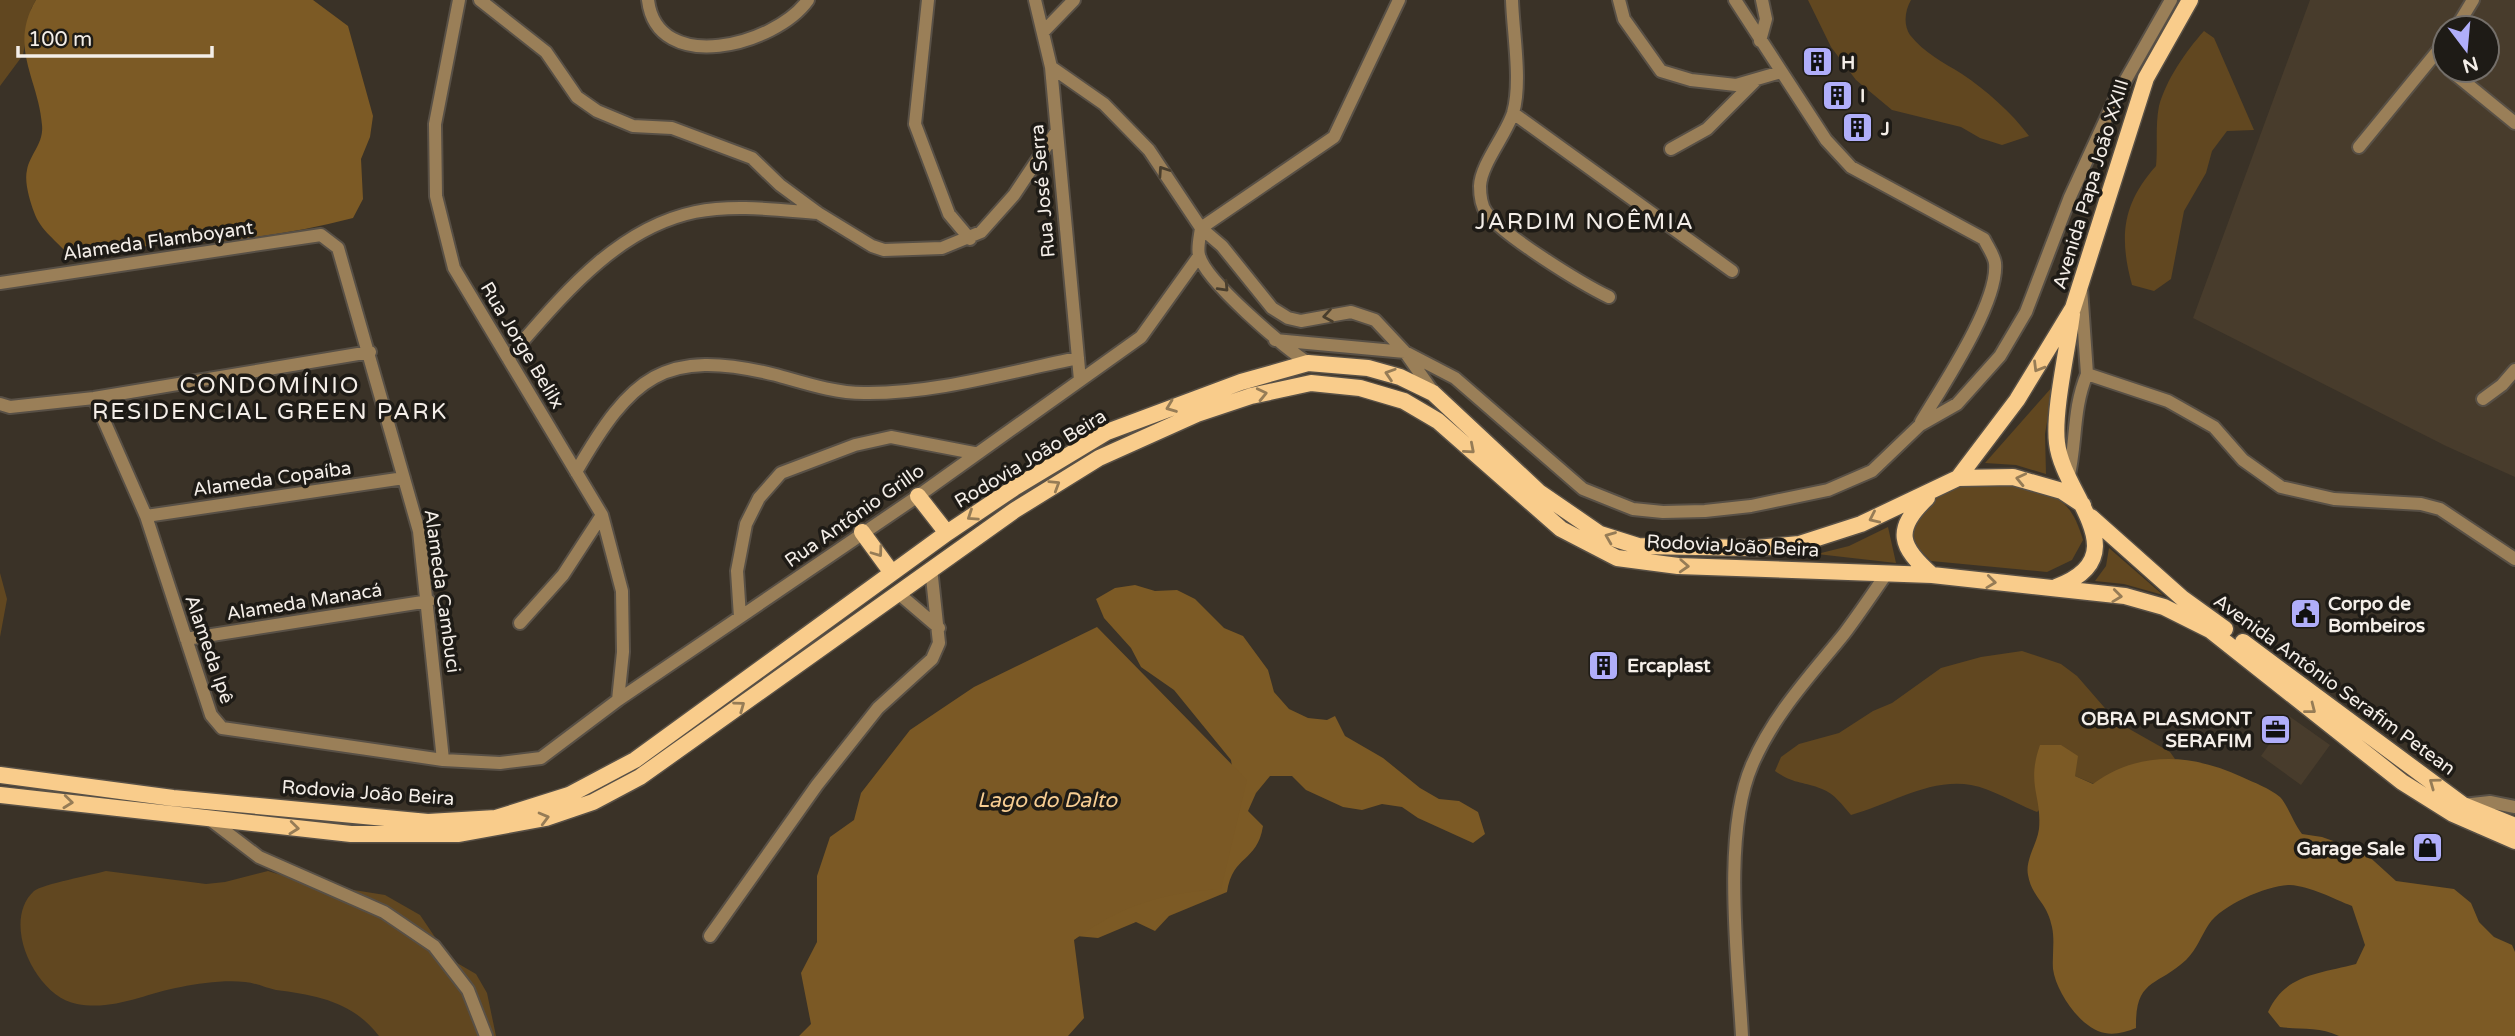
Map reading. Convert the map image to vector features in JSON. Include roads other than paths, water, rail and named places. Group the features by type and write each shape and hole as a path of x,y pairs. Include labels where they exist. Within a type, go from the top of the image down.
{"main road":[{"name":"Avenida Papa João XXIII","path":"1958,478 2017,400 2073,308 2146,78 2190,0"},
{"name":"Avenida Papa João XXIII","path":"2073,308 2056,434 2067,480 2087,511"},
{"name":"Rodovia João Beira","path":"0,775 173,798 401,819 428,821 496,818 569,795 635,760 947,533 1014,488 1107,432 1241,382 1308,363 1368,368 1401,377 1433,393 1539,492 1600,534 1638,546 1757,548 1800,544 1861,524 1958,478 2013,477 2062,491 2182,598"},
{"name":"Rodovia João Beira","path":"0,795 351,834 459,834 546,818 593,802 640,777 931,568 1015,510 1099,458 1197,414 1251,396 1311,383 1360,388 1404,401 1438,421 1561,529 1617,558 1678,566 1932,576 2049,589"},
{"path":"1932,576 1910,556 1904,543 1904,527 1914,510 1937,489"},
{"path":"918,496 947,533"},
{"path":"2049,589 2078,579 2090,563 2095,552 2087,511"},
{"path":"862,532 892,573"},
{"name":"Avenida Antônio Serafim Petean","path":"2049,589 2126,596 2164,607 2210,630 2402,782 2453,814 2515,841"},
{"name":"Avenida Antônio Serafim Petean","path":"2182,598 2463,805 2515,826"}],"street":[{"name":"Rua Jorge Belilx","path":"458,0 435,124 436,196 454,268 602,515 622,592 623,652 618,700"},
{"path":"480,0 546,52 577,97 597,111 633,126 672,128 752,158 780,185 818,213 872,246 884,250 942,248 970,239 981,232 1014,195 1056,132"},
{"path":"648,0 654,22 670,36 692,46 733,46 768,34 808,0"},
{"path":"928,0 915,124 949,214 970,239"},
{"name":"Rua José Serra","path":"1035,0 1051,67 1080,380"},
{"path":"1044,31 1074,0"},
{"path":"1200,228 1334,136 1399,0"},
{"path":"1513,0 1516,89 1513,113 1480,183 1485,211 1558,269 1609,297"},
{"path":"1619,0 1624,19 1661,71 1691,80 1736,85 1781,72"},
{"path":"1735,0 1826,140 1850,167 1984,239 1995,261 1994,288 1967,343 1920,425"},
{"path":"1760,41 1766,19 1762,0"},
{"path":"1275,340 1405,352 1455,378 1583,489 1633,509 1663,512 1717,510 1828,490 1872,471 1920,425 1957,404 2000,356 2026,312 2070,197 2116,96 2171,0"},
{"path":"2359,147 2431,61"},
{"path":"1051,67 1104,104 1149,150 1200,228 1222,246 1272,308 1288,318 1301,321 1351,312 1376,320 1405,352 1433,393"},
{"path":"1671,149 1707,129 1757,79"},
{"path":"2467,84 2515,123"},
{"path":"1513,113 1732,271"},
{"path":"508,358 565,293 627,239 693,212 735,207 818,213"},
{"path":"1200,228 1199,256 1219,283 1275,340 1308,363"},
{"name":"Alameda Flamboyant","path":"0,283 321,235"},
{"name":"Alameda Cambuci","path":"321,235 338,248 370,352 419,531 429,601 443,760"},
{"name":"Rua Antônio Grillo","path":"500,763 541,758 618,700 918,496 974,453 1141,337 1199,256"},
{"path":"2067,480 2075,451 2075,408 2089,362 2081,287"},
{"path":"0,404 10,407 94,398 370,352"},
{"path":"576,472 597,437 627,398 656,374 687,364 758,371 847,393 896,393 1078,358"},
{"path":"2483,399 2502,385 2515,370"},
{"path":"2087,374 2168,401 2214,427 2244,460 2281,487 2334,499 2421,503 2440,509 2515,559"},
{"name":"Alameda Ipê","path":"94,398 146,516 211,715 222,728 443,760 500,763"},
{"path":"740,617 737,570 746,524 759,498 781,473 855,444 891,437 974,453"},
{"name":"Alameda Copaíba","path":"146,516 404,478"},
{"path":"520,623 564,575 602,515"},
{"path":"710,936 817,785 878,708 932,659 939,643 939,628 931,568"},
{"path":"1742,1036 1735,918 1736,859 1741,811 1751,767 1790,699 1843,634 1887,573"},
{"path":"898,593 939,628"},
{"name":"Alameda Manacá","path":"186,639 429,601"},
{"path":"2463,805 2490,802 2515,807"},
{"path":"208,818 259,857 384,912 434,946 468,990 486,1036"}],"water":[{"name":"Lago do Dalto","path":"1097,627 1247,780 1221,889 1180,894 1143,903 1109,918 1074,940 1084,1018 1068,1036 799,1036 811,1024 801,973 817,942 817,876 830,837 854,820 861,793 910,730 974,687"}],"place":[{"name":"H","path":"1818,62"},
{"name":"I","path":"1837,95"},
{"name":"J","path":"1858,128"},
{"name":"Corpo de Bombeiros","path":"2305,614"},
{"name":"Ercaplast","path":"1604,665"},
{"name":"OBRA PLASMONT SERAFIM","path":"2275,729"},
{"name":"Garage Sale","path":"2428,848"}],"district":[{"name":"JARDIM NOÊMIA","path":"1585,221"},
{"name":"CONDOMÍNIO RESIDENCIAL GREEN PARK","path":"270,398"}]}
